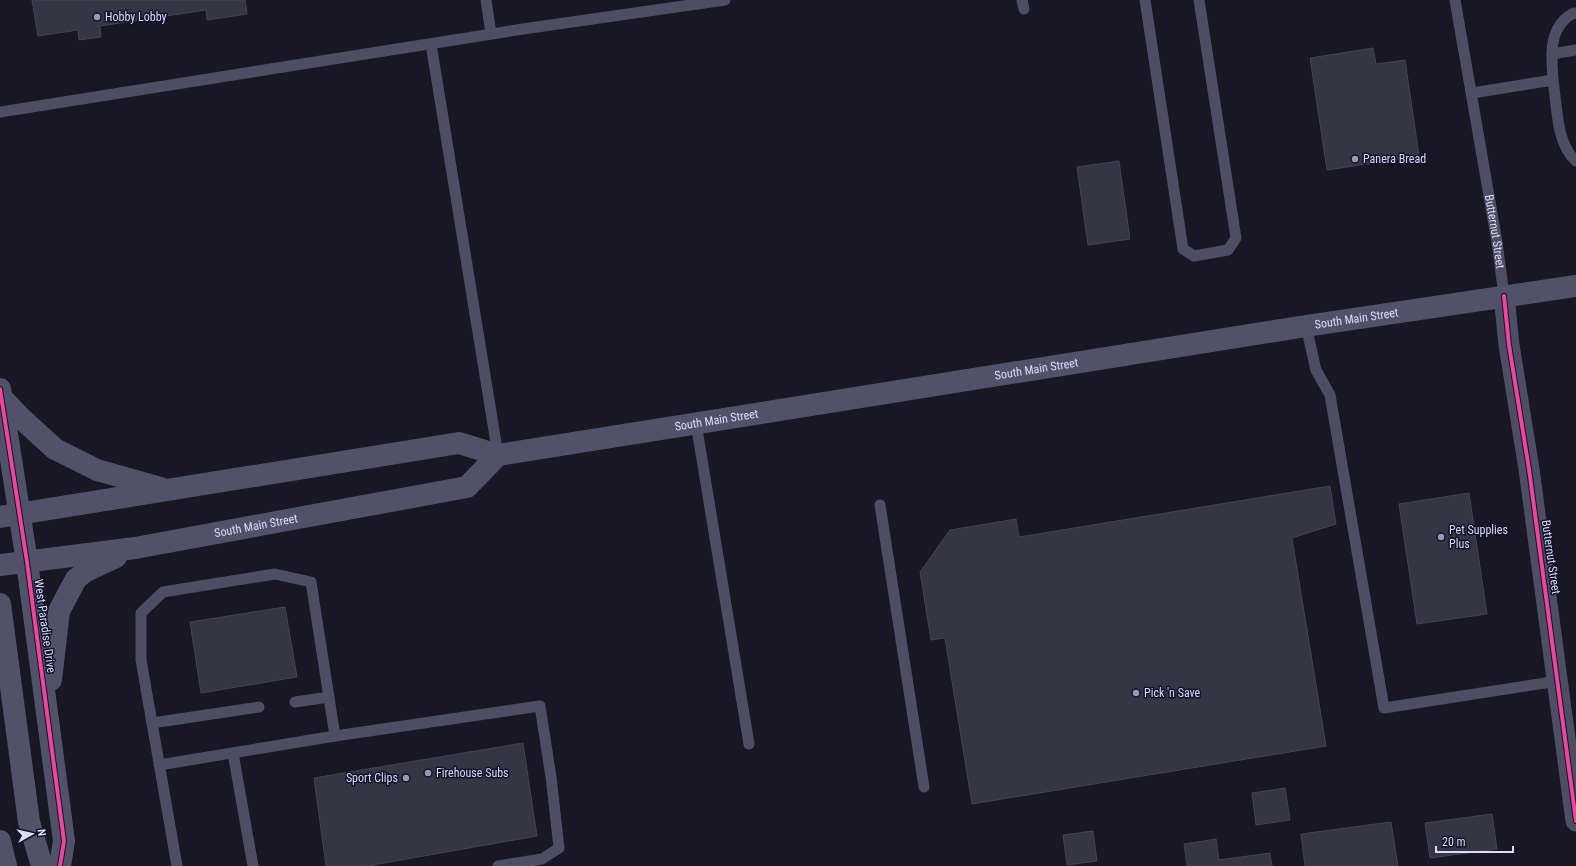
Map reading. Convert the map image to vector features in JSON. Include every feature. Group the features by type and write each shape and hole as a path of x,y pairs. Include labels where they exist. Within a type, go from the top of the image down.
{"main road":[{"name":"South Main Street","path":"9,515 459,443 498,455 1306,326 1576,286"},
{"path":"1,393 22,419 55,449 97,470 168,490"},
{"name":"West Paradise Drive","path":"1,393 9,515 26,562 64,842 60,866"},
{"name":"South Main Street","path":"0,565 135,548 467,487 498,455"},
{"path":"47,711 59,611 76,579 86,571 135,548"},
{"path":"0,604 29,822 42,866"},
{"path":"0,841 6,866"}],"street":[{"name":"Butternut Street","path":"1504,296 1509,345 1529,469 1576,821"}],"lane":[{"path":"486,0 492,34"},
{"path":"0,112 492,34 725,0"},
{"path":"1145,0 1183,249 1194,256 1228,250 1236,238 1199,0"},
{"name":"Butternut Street","path":"1455,0 1497,242 1504,296"},
{"path":"1576,13 1573,13 1562,22 1555,35 1552,54 1553,80 1562,139 1570,155 1576,161"},
{"path":"431,44 498,455"},
{"path":"1552,54 1576,50"},
{"path":"1472,93 1553,80"},
{"path":"1306,326 1316,370 1330,395 1384,708 1558,681"},
{"path":"696,423 749,744"},
{"path":"880,505 924,787"},
{"path":"177,866 141,660 141,613 163,592 275,574 311,582 335,736"},
{"path":"295,702 329,697"},
{"path":"159,764 540,706 551,777 559,848 542,859 498,866"},
{"path":"152,723 260,707"},
{"path":"233,753 253,866"}],"building":[{"name":"Hobby Lobby","path":"32,0 245,0 247,14 207,20 206,10 100,26 101,37 79,40 78,30 38,36"},
{"path":"1373,48 1376,64 1405,60 1419,156 1327,170 1310,58"},
{"path":"1119,161 1130,239 1088,245 1077,167"},
{"name":"Pick 'n Save","path":"1330,486 1336,524 1292,538 1326,746 972,804 945,638 931,640 920,572 950,530 1016,519 1019,537"},
{"path":"1469,493 1487,614 1417,624 1399,504"},
{"path":"285,607 297,677 201,693 190,622"},
{"path":"523,743 537,836 367,866 326,866 314,778"},
{"path":"1285,788 1290,820 1256,825 1252,793"},
{"path":"1492,814 1497,849 1430,858 1425,823"},
{"path":"1391,822 1398,866 1305,866 1301,834"},
{"path":"1093,831 1097,861 1067,865 1063,835"},
{"path":"1216,839 1219,860 1270,853 1272,866 1187,866 1184,844"}],"cycle path":[{"path":"1504,296 1509,345 1529,469 1576,821"},
{"path":"0,389 27,562 64,841 60,866"}],"place":[{"name":"Hobby Lobby","path":"97,17"},
{"name":"Panera Bread","path":"1355,159"},
{"name":"Pet Supplies Plus","path":"1441,537"},
{"name":"Pick 'n Save","path":"1136,693"},
{"name":"Firehouse Subs","path":"428,773"},
{"name":"Sport Clips","path":"406,778"}]}
